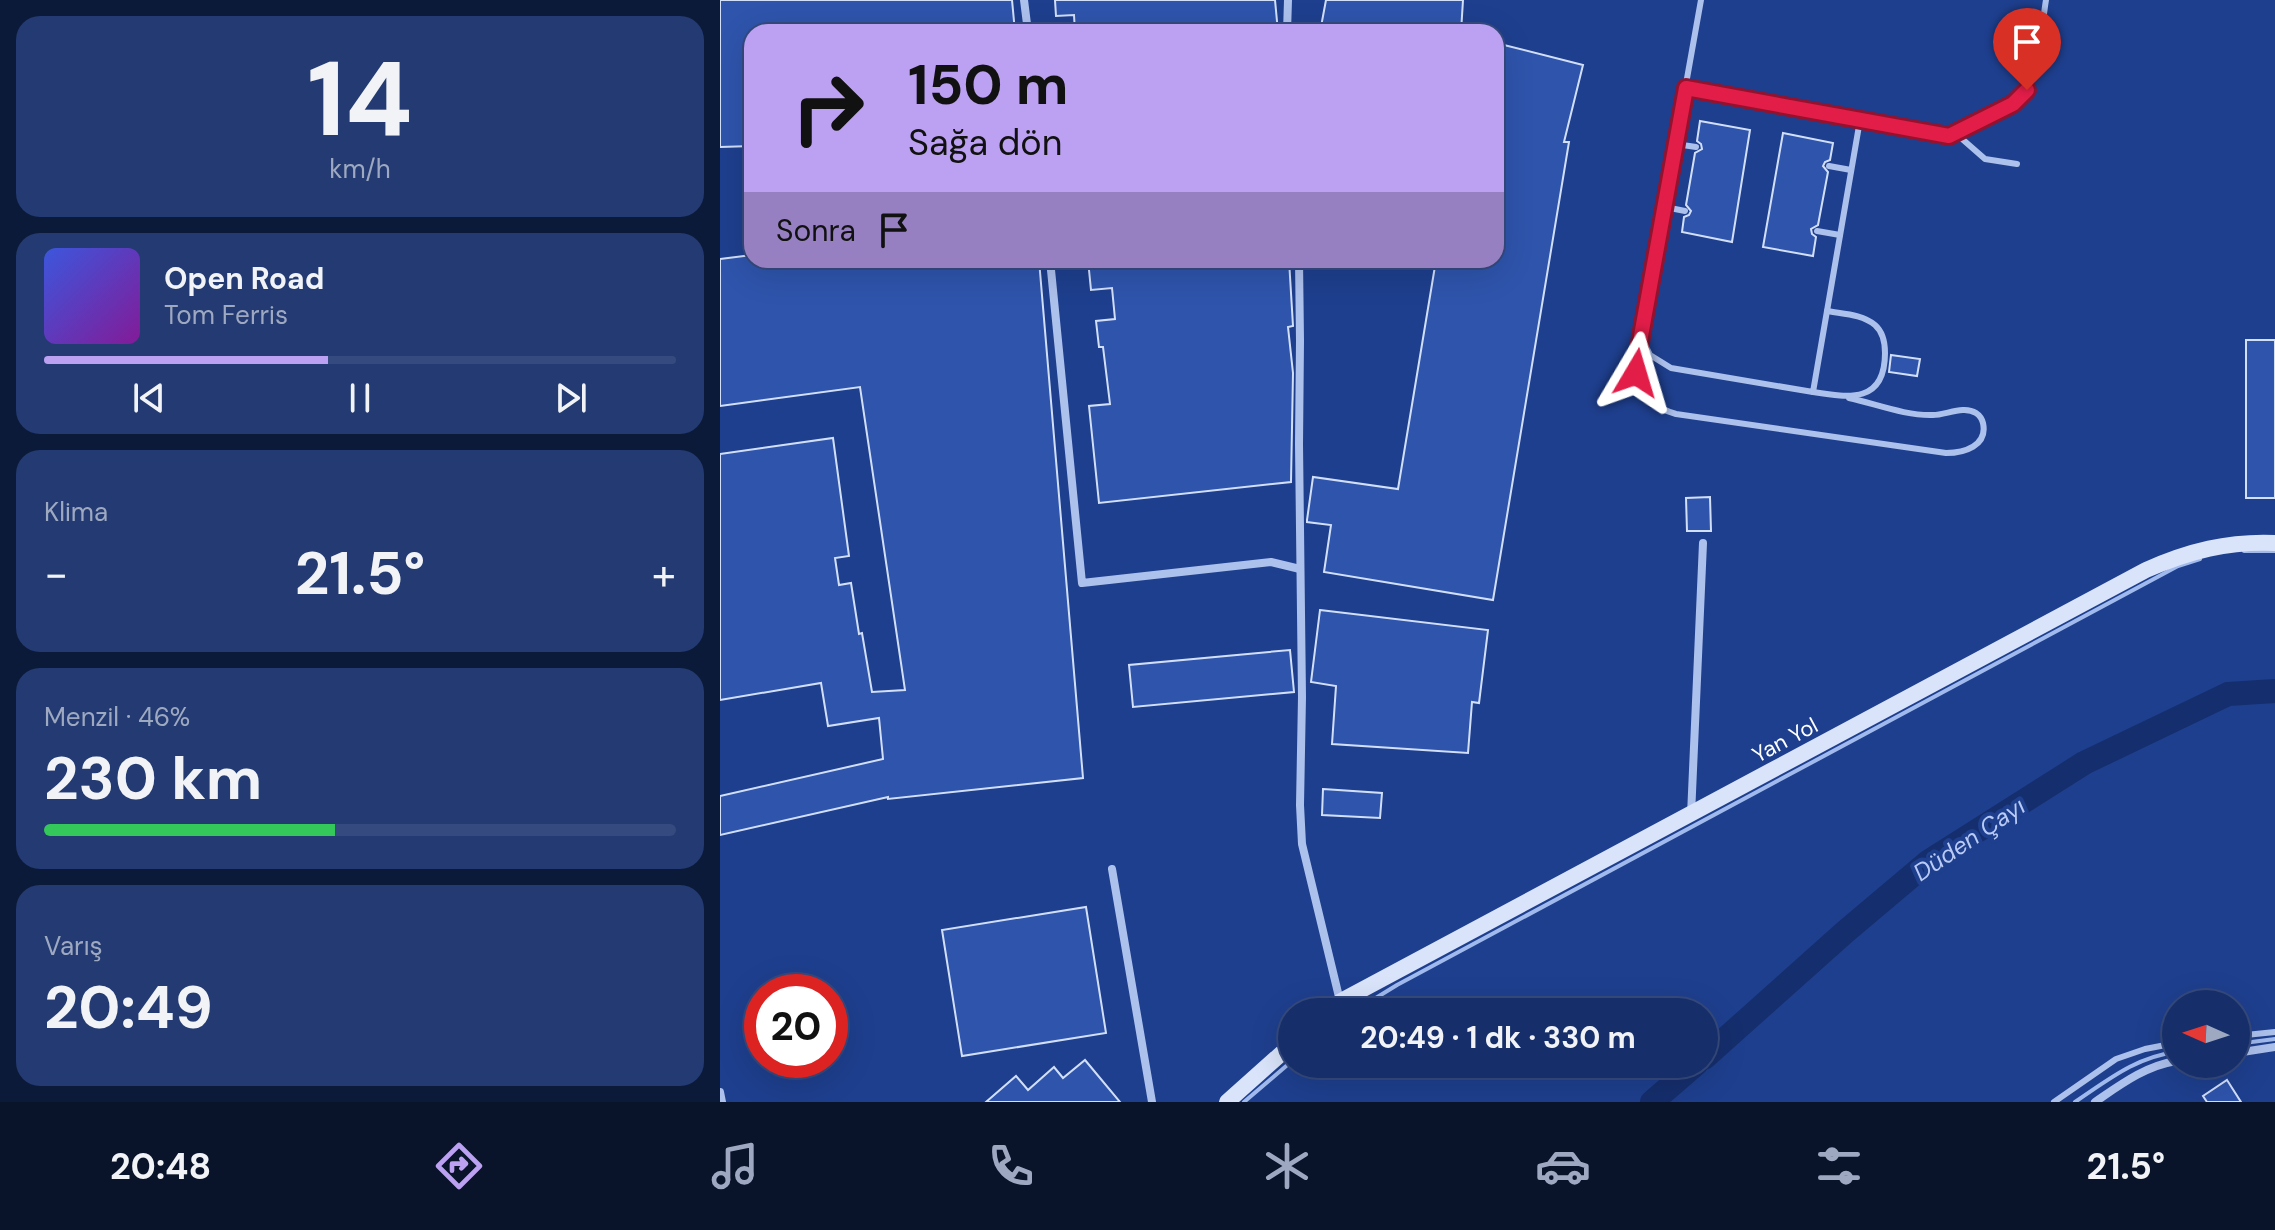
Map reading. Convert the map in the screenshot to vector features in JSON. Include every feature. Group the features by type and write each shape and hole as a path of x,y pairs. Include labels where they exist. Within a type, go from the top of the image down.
{"street":[{"path":"1024,0 1027,24"},
{"path":"1287,24 1288,0"},
{"path":"1051,268 1082,583 1271,562 1300,569"},
{"path":"1299,268 1300,805 1302,844 1333,998"},
{"path":"1691,815 1703,543"},
{"name":"Yan Yol","path":"1352,998 2146,570 2194,551 2231,544 2275,543"},
{"path":"1112,869 1152,1102"},
{"path":"2250,1051 2275,1047"},
{"path":"1227,1102 1278,1056"},
{"path":"2095,1102 2131,1077 2162,1065"},
{"path":"720,1092 722,1102"}],"lane":[{"path":"1641,336 1650,355 1671,368 1849,398 1919,414 1969,411 1981,418 1983,433 1974,447 1946,453 1676,414 1651,403 1640,389 1636,373 1641,336 1701,0"},
{"path":"1949,136 2013,104 2027,90 2034,70 2046,0"},
{"path":"1686,88 1961,138 1985,159 2017,164"},
{"path":"1813,392 1860,120"},
{"path":"1676,144 1696,147"},
{"path":"1829,166 1851,170"},
{"path":"1665,207 1685,211"},
{"path":"1817,231 1840,235"},
{"path":"1827,311 1863,317 1877,326 1885,342 1885,364 1879,383 1866,394 1849,398"},
{"path":"2250,1035 2275,1032"},
{"path":"2054,1102 2116,1059 2162,1047"}],"building":[{"path":"720,0 1012,0 1014,24 744,24 744,146 720,147"},
{"path":"1055,0 1275,0 1277,24 1075,24 1074,15 1056,16"},
{"path":"1326,0 1463,0 1462,24 1322,24"},
{"path":"1504,45 1583,65 1564,142 1569,142 1493,600 1324,572 1331,525 1307,522 1313,477 1398,489 1435,268 1504,268"},
{"path":"1700,121 1750,130 1732,242 1682,232 1684,217 1691,211 1686,205 1695,153 1702,149 1697,141"},
{"path":"1783,133 1833,143 1830,160 1823,166 1828,172 1818,225 1811,229 1816,237 1813,256 1763,247"},
{"path":"744,256 744,268 1040,268 1083,778 888,797 720,835 720,796 883,759 879,718 828,726 821,683 720,700 720,454 833,438 849,556 835,558 839,585 851,583 872,692 905,690 860,387 720,406 720,259"},
{"path":"1089,268 1289,268 1293,326 1288,327 1293,373 1291,482 1099,503 1089,406 1110,404 1103,347 1099,347 1096,321 1115,319 1112,288 1091,290"},
{"path":"2246,340 2275,340 2275,498 2246,498"},
{"path":"1891,355 1920,359 1917,376 1889,372"},
{"path":"1710,497 1711,531 1687,531 1686,498"},
{"path":"1320,610 1488,630 1479,703 1472,702 1468,753 1332,744 1336,686 1311,682"},
{"path":"1290,650 1294,692 1133,707 1129,665"},
{"path":"1323,789 1382,793 1380,818 1322,815"},
{"path":"1086,907 1106,1033 962,1056 942,930"},
{"path":"1085,1060 1120,1102 986,1102 1016,1076 1028,1090 1054,1067 1063,1078"},
{"path":"2227,1080 2241,1102 2207,1102 2203,1096"}],"waterway":[{"path":"2244,551 2275,551"},
{"path":"1376,998 2178,566 2200,559"},
{"name":"Düden Çayı","path":"1718,1045 1928,862 2084,763 2228,694 2275,691"},
{"path":"2250,1042 2275,1039"},
{"path":"2075,1102 2135,1064 2162,1055"},
{"path":"1244,1102 1278,1073"},
{"name":"Düden Çayı","path":"1652,1102 1680,1078"}],"route":[{"path":"1636,373 1686,88 1949,136 2013,104 2027,90"}]}
